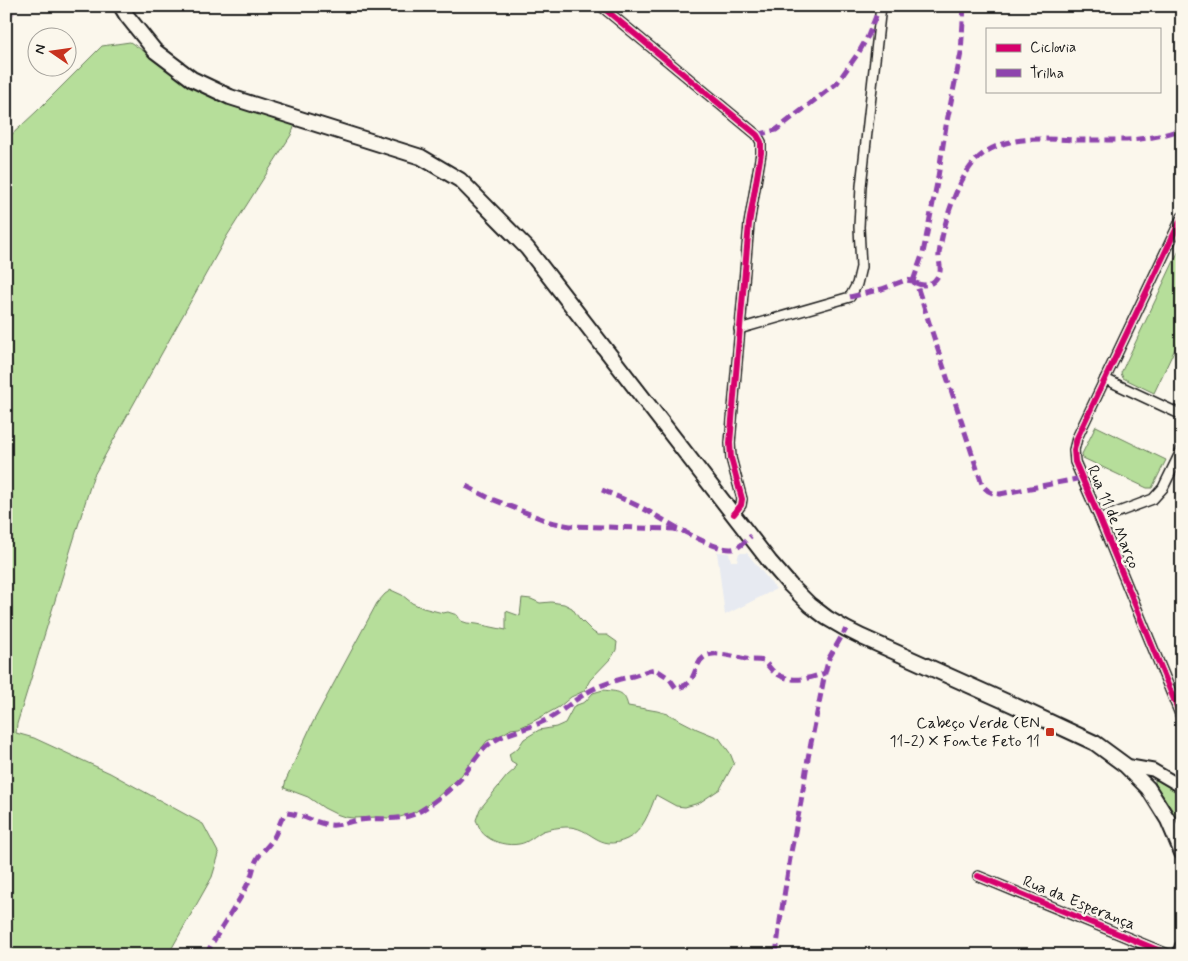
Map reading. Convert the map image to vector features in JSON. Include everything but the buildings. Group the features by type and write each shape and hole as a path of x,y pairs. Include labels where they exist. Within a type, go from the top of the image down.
{"main road":[{"path":"121,6 155,51 192,79 230,97 422,157 460,180 527,248 770,562 810,605 827,618 862,637 1095,743 1126,765 1148,788 1168,820 1182,853"},
{"path":"1181,955 1182,948"}],"street":[{"path":"601,6 757,134 761,142 761,153 749,224 730,443 731,458 742,499 741,505 734,514"},
{"path":"739,329 850,296 857,284 861,267 860,192 881,6"},
{"name":"Rua 11 de Março","path":"1181,220 1076,438 1074,450 1075,462 1182,720"},
{"path":"1105,378 1182,415"},
{"path":"1100,519 1153,499 1163,488 1182,449"},
{"path":"1126,765 1153,770 1182,787"},
{"name":"Rua da Esperança","path":"978,876 1170,955"}],"shaded area":[{"path":"717,552 729,553 731,561 737,561 739,553 747,553 776,589 725,615"}],"green space":[{"path":"130,42 206,94 233,106 295,125 291,135 227,236 93,477 17,724 16,733 34,738 110,773 203,824 219,854 212,877 168,955 6,955 6,140 70,78 78,78 78,70 102,46"},
{"path":"1182,244 1182,334 1154,393 1123,378 1121,373"},
{"path":"1096,426 1166,460 1152,488 1147,488 1083,458 1082,454"},
{"path":"391,590 423,608 457,615 461,621 467,623 506,630 506,611 520,616 522,598 540,603 564,604 572,608 593,632 598,635 607,635 617,642 616,650 612,657 590,680 584,691 571,697 559,707 532,722 519,728 511,729 487,741 460,777 428,805 413,813 397,818 345,817 324,808 308,797 284,788 312,724 377,603"},
{"path":"603,690 622,694 628,706 668,714 719,738 730,753 734,763 720,789 699,803 685,807 676,806 656,795 642,826 633,836 617,842 608,843 601,841 582,830 566,827 543,831 525,842 515,845 497,842 484,835 476,820 480,809 515,769 516,764 511,761 509,754 518,748 524,739 539,730 556,727 565,723 574,706 585,702 593,693"},
{"path":"1155,780 1161,781 1182,792 1182,830 1156,785"}],"marked path":[{"path":"6,20 17,6"},
{"path":"757,135 776,130 837,83 868,36 880,6"},
{"path":"913,281 923,253 937,183 961,53 964,6"},
{"path":"916,283 925,285 936,279 940,268 939,254 941,243 951,204 969,169 986,152 1010,142 1024,140 1130,140 1168,134 1182,129"},
{"path":"850,297 882,289 906,280 913,281 917,286 982,484 987,490 1000,494 1082,478"},
{"path":"466,486 489,498 550,522 570,526 674,529 686,532"},
{"path":"602,490 639,506 688,534 712,545 732,549 738,547 751,536"},
{"path":"776,955 791,852 825,673 829,658 846,629"},
{"path":"206,955 244,891 257,859 276,834 286,813 334,825 360,820 399,818 412,815 432,803 453,786 480,753 493,742 548,719 583,695 600,686 651,670 655,669 669,678 676,688 684,686 689,682 701,660 713,654 763,661 774,672 787,678 799,679 825,673"}],"cycle path":[{"path":"601,6 757,135 761,142 761,153 749,224 730,443 731,458 742,499 741,505 734,514"},
{"path":"1182,217 1077,438 1074,450 1075,462 1182,719"},
{"path":"978,876 1170,955"}],"place":[{"name":"Cabeço Verde (EN 11-2) X Fonte Feto 11","path":"1050,732"}]}
